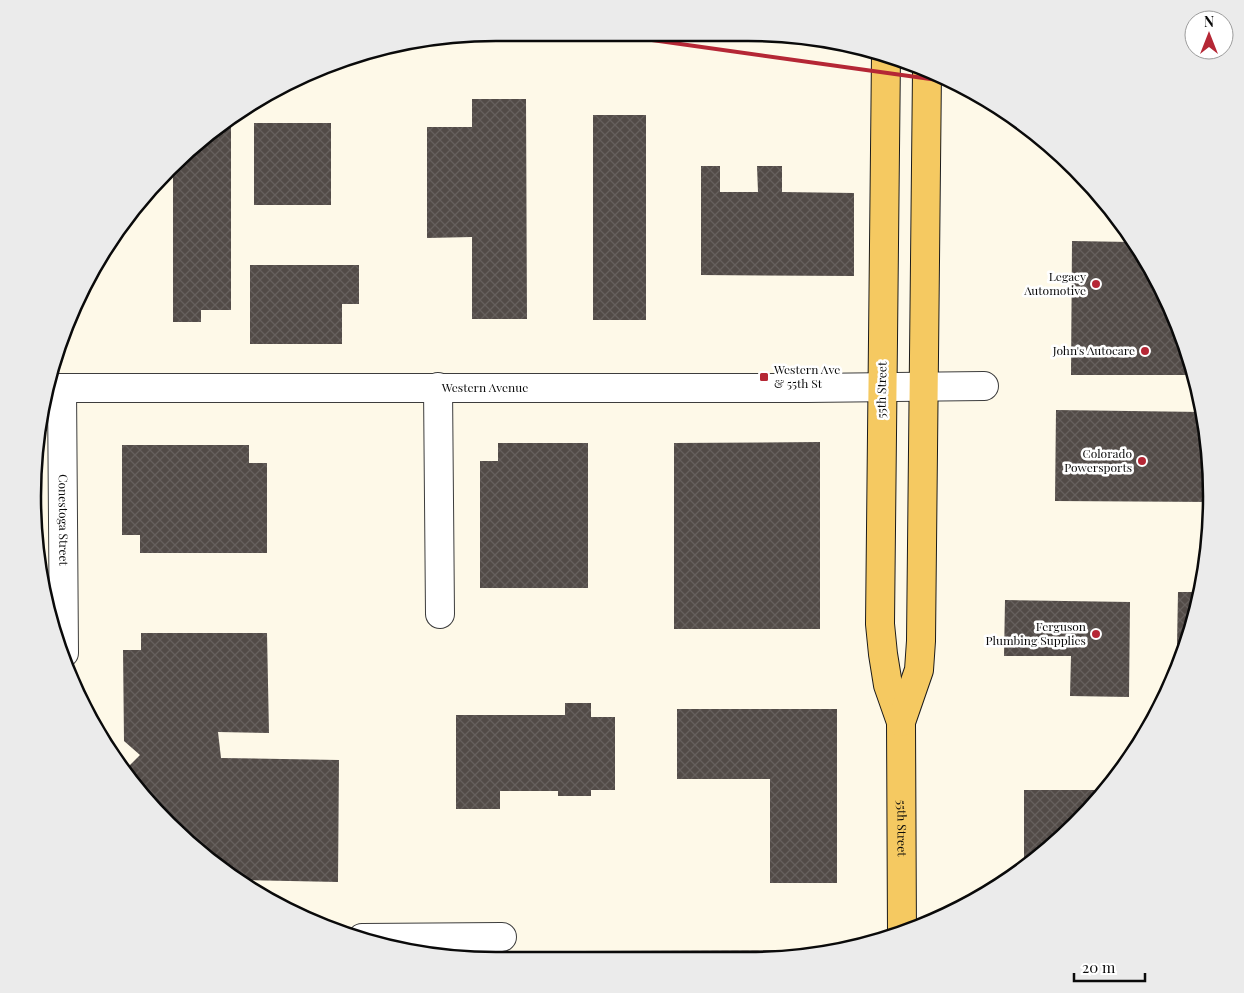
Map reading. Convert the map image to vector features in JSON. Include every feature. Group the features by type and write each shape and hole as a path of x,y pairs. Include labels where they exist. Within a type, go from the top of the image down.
{"main road":[{"name":"55th Street","path":"886,63 880,624 888,685 901,722 902,925"},
{"name":"55th Street","path":"901,722 919,670 921,641 927,78"}],"street":[{"name":"Western Avenue","path":"55,388 984,386"},
{"path":"438,387 440,614"},
{"name":"Conestoga Street","path":"54,391 63,637"},
{"path":"387,938 502,937"}],"building":[{"path":"472,99 526,99 527,319 472,319 472,237 427,238 427,127 472,127"},
{"path":"593,115 646,115 646,320 593,320"},
{"path":"254,123 331,123 331,205 254,205"},
{"path":"231,127 231,310 201,310 201,322 173,322 173,177 196,154"},
{"path":"701,166 720,166 720,192 758,192 757,166 782,166 782,192 854,193 854,276 701,275"},
{"path":"1072,241 1125,242 1156,295 1179,350 1186,375 1071,375"},
{"path":"250,265 359,265 359,304 342,304 342,344 250,344"},
{"path":"1056,410 1195,412 1202,467 1203,502 1055,501"},
{"path":"820,442 820,629 674,629 674,443"},
{"path":"498,443 588,443 588,588 480,588 480,461 498,461"},
{"path":"122,445 249,445 249,463 267,463 267,553 140,553 140,535 122,535"},
{"path":"1178,592 1192,592 1179,643 1177,645"},
{"path":"1005,600 1130,602 1129,697 1070,696 1071,656 1004,656"},
{"path":"141,633 267,633 269,733 218,732 221,758 339,760 338,882 252,880 219,858 196,839 154,797 129,766 140,755 124,741 123,650 141,650"},
{"path":"565,703 591,703 591,717 615,717 615,790 591,790 591,796 558,796 558,791 500,791 500,809 456,809 456,715 565,715"},
{"path":"677,709 837,709 837,883 770,883 770,779 677,779"},
{"path":"1024,790 1096,790 1048,839 1024,859"},
{"path":"786,950 748,952 578,951"}],"railway":[{"path":"659,41 928,79"}],"place":[{"name":"Legacy Automotive","path":"1096,284"},
{"name":"John's Autocare","path":"1145,351"},
{"name":"Western Ave & 55th St","path":"764,377"},
{"name":"Colorado Powersports","path":"1142,461"},
{"name":"Ferguson Plumbing Supplies","path":"1096,634"}]}
